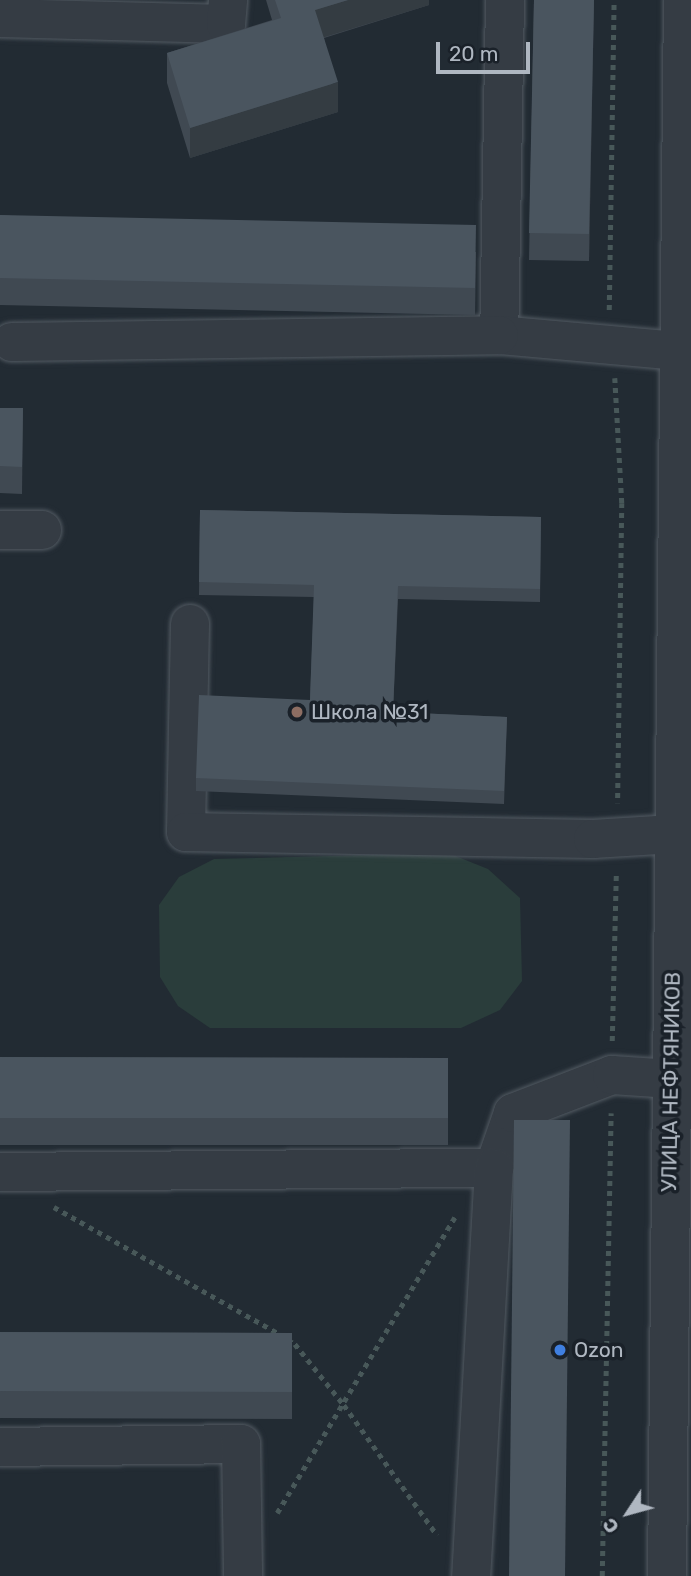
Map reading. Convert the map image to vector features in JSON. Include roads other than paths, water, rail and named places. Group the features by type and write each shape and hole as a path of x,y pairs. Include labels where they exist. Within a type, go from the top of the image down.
{"street":[{"path":"0,19 226,24 228,0"},
{"path":"499,335 505,0"},
{"name":"УЛИЦА НЕФТЯНИКОВ","path":"675,1555 680,1230 671,1079 682,1000 680,826 685,403 679,351 682,0"},
{"path":"12,342 499,335 679,351"},
{"path":"0,530 42,530"},
{"path":"190,624 186,832 617,837 680,826"},
{"path":"471,1576 494,1168 513,1112 612,1064 671,1079"},
{"path":"0,1172 494,1168"},
{"path":"0,1447 241,1444 243,1571"}],"place":[{"name":"Школа №31","path":"297,712"},
{"name":"Ozon","path":"560,1350"}]}
